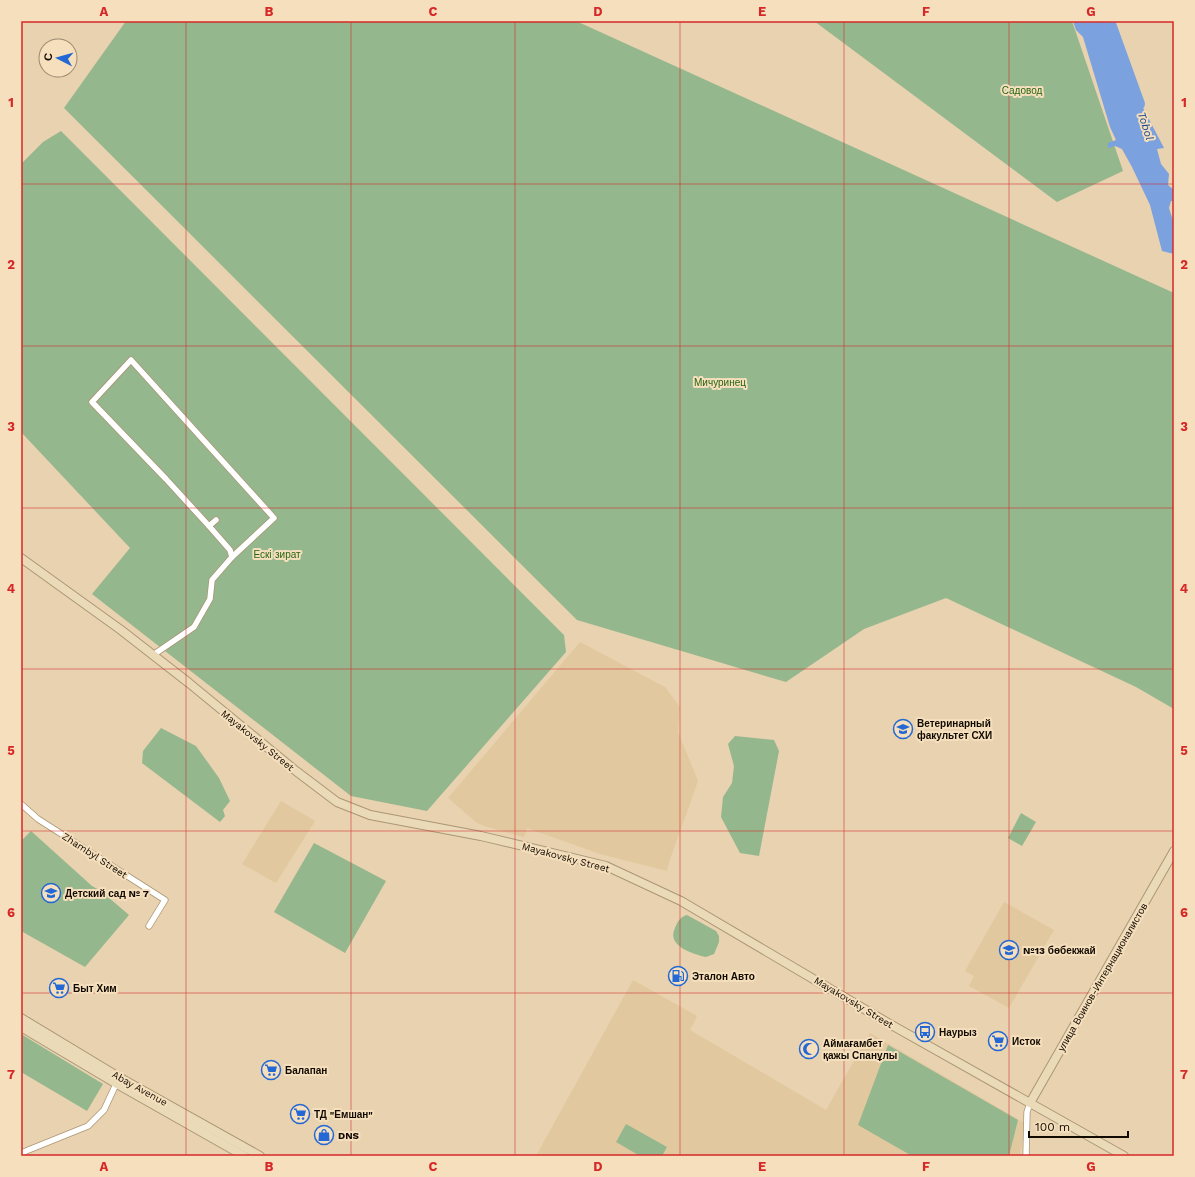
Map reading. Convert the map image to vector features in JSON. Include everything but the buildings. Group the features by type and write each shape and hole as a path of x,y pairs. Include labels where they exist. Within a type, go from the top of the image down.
{"main road":[{"name":"Mayakovsky Street","path":"21,558 121,630 296,771 337,802 370,815 481,836 606,866 681,900 888,1023 1124,1156"},
{"name":"улица Воинов-Интернационалистов","path":"1030,1103 1174,851"},
{"name":"Abay Avenue","path":"21,1018 117,1080 244,1156"},
{"name":"Abay Avenue","path":"21,1027 260,1156"}],"street":[{"path":"153,655 194,627 210,599 212,580 232,557 274,518 131,360 92,402 209,526 230,550 232,557"},
{"path":"209,526 216,520"},
{"name":"Zhambyl Street","path":"21,804 38,818 165,900 149,926"},
{"path":"21,1153 88,1126 104,1110 117,1080"},
{"path":"1026,1156 1027,1112 1030,1103"}],"shaded area":[{"path":"580,642 665,687 680,707 678,732 698,781 667,871 600,854 527,828 524,837 487,827 477,823 448,798"},
{"path":"281,801 315,821 276,883 242,864"},
{"name":"№13 бөбекжай","path":"1004,902 1054,930 1009,1008 969,986 974,976 965,971"},
{"path":"633,980 697,1016 690,1030 826,1110 870,1033 1026,1124 1020,1156 536,1156"}],"green space":[{"name":"Мичуринец","path":"126,21 576,21 1174,293 1174,709 1136,687 946,598 864,629 786,682 577,620 64,108"},
{"name":"Садовод","path":"814,21 1072,21 1123,171 1057,202"},
{"name":"Ескі зират","path":"61,131 564,635 566,652 427,811 351,796 92,594 130,548 21,432 21,164 43,142"},
{"path":"161,728 196,746 219,778 230,801 223,810 225,816 220,822 142,763 143,751"},
{"path":"735,736 774,740 779,751 759,856 740,853 721,817 723,797 732,783 734,766 728,744"},
{"path":"1021,813 1036,822 1022,846 1008,838"},
{"path":"31,831 92,886 101,891 129,915 85,967 21,931 21,841"},
{"path":"314,843 386,881 345,953 274,912"},
{"path":"687,915 716,931 719,936 719,942 714,954 706,957 694,954 682,948 674,940 673,934 677,923 681,918"},
{"path":"21,1034 103,1084 87,1111 21,1072"},
{"path":"888,1045 1018,1120 1009,1156 912,1156 858,1125"},
{"path":"626,1124 667,1147 662,1156 640,1156 616,1142"}],"water":[{"path":"1073,21 1108,21 1120,64 1164,148 1157,149 1161,164 1169,174 1168,185 1174,190 1174,201 1171,201 1169,208 1174,224 1174,254 1162,251 1150,205 1122,149 1115,146 1108,148 1108,143 1116,140 1110,127 1083,37 1076,30"}],"waterway":[{"name":"Tobol","path":"1109,21 1139,104"}],"place":[{"name":"Ветеринарный факультет СХИ","path":"903,729"},
{"name":"Детский сад № 7","path":"51,893"},
{"name":"№13 бөбекжай","path":"1009,950"},
{"name":"Эталон Авто","path":"678,976"},
{"name":"Быт Хим","path":"59,988"},
{"name":"Наурыз","path":"925,1032"},
{"name":"Исток","path":"998,1041"},
{"name":"Аймағамбет қажы Спанұлы","path":"809,1049"},
{"name":"Балапан","path":"271,1070"},
{"name":"ТД \"Емшан\"","path":"300,1114"},
{"name":"DNS","path":"324,1135"}]}
